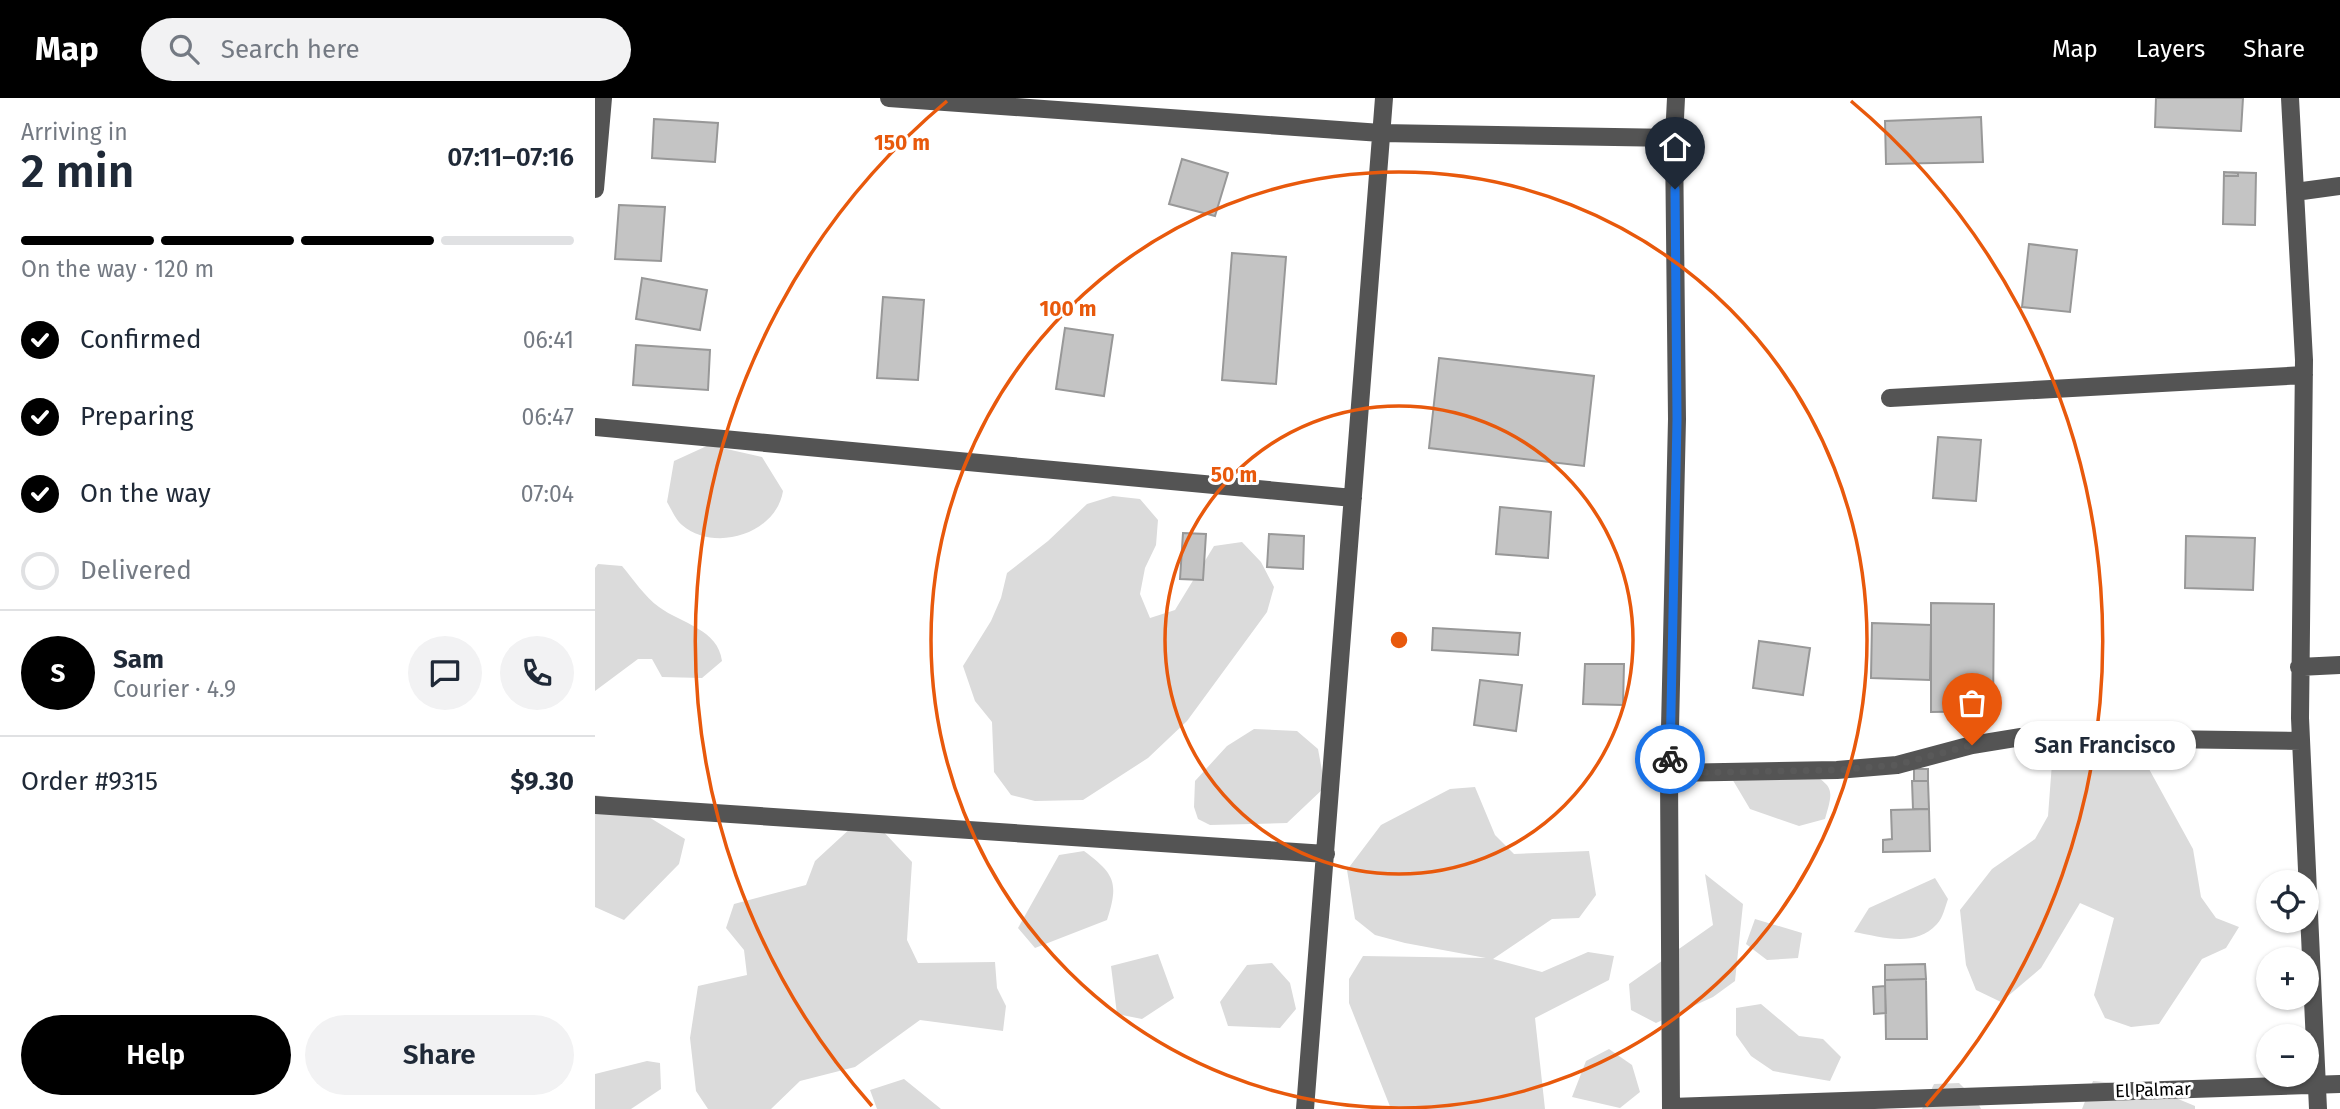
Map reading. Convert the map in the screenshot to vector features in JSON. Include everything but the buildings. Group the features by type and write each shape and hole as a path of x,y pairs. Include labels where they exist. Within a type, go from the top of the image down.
{"street":[{"path":"595,189 603,98"},
{"path":"889,98 1381,133 1674,138"},
{"path":"1305,1109 1384,98"},
{"path":"1671,1108 1669,773 1677,419 1674,138 1676,98"},
{"path":"2290,98 2304,375 2299,667 2314,1024"},
{"path":"2295,192 2340,186"},
{"path":"1890,398 2304,375"},
{"path":"595,427 1353,498"},
{"path":"2299,667 2340,666"},
{"path":"1669,773 1837,770 1896,765 1972,745 2021,737 2301,741"},
{"path":"595,805 1326,854"},
{"name":"El Palmar","path":"2319,1085 2340,1084"},
{"name":"El Palmar","path":"1671,1108 2261,1087"},
{"path":"2317,1087 2318,1109"}],"shaded area":[{"path":"709,445 762,457 783,491 778,506 757,528 742,535 711,538 682,525 667,502 674,461"},
{"path":"1113,496 1140,499 1158,520 1156,545 1145,568 1140,594 1150,618 1175,610 1214,546 1242,542 1261,562 1274,587 1267,612 1187,721 1148,758 1083,800 1035,801 1011,795 994,772 992,722 975,701 963,666 991,621 1001,598 1007,573 1048,541 1087,504"},
{"path":"598,564 622,566 654,603 698,628 714,641 722,661 702,678 662,677 652,659 638,659 595,691 595,568"},
{"path":"1254,729 1297,731 1318,749 1325,787 1287,823 1210,825 1198,819 1194,807 1195,781 1227,746"},
{"path":"2071,745 2120,746 2143,758 2193,849 2201,897 2216,918 2239,927 2226,948 2202,959 2159,1024 2131,1027 2105,1018 2094,995 2114,918 2080,903 2041,968 2001,1002 1976,990 1966,965 1960,910 1992,869 2035,839 2048,816 2052,763"},
{"path":"1806,770 1827,785 1830,801 1825,819 1799,826 1750,809 1731,777"},
{"path":"1475,787 1495,835 1514,854 1589,851 1596,895 1579,918 1552,919 1493,959 1542,972 1588,952 1614,956 1609,980 1535,1018 1545,1109 1391,1109 1349,1003 1349,979 1363,956 1486,958 1375,935 1355,919 1347,870 1381,825 1450,789"},
{"path":"595,795 619,799 685,839 679,864 624,920 595,907"},
{"path":"853,826 879,827 912,862 907,940 918,963 995,962 997,988 1006,1006 1003,1031 920,1020 855,1067 800,1081 771,1109 708,1109 696,1091 690,1038 698,986 747,975 744,950 726,928 734,904 806,885 815,861"},
{"path":"1084,851 1102,866 1112,880 1113,897 1107,920 1035,948 1018,928 1059,855"},
{"path":"1705,874 1743,904 1735,981 1713,997 1656,1023 1631,1010 1629,984 1713,925"},
{"path":"1935,878 1948,899 1941,919 1928,931 1919,936 1898,939 1854,932 1869,908"},
{"path":"1755,919 1802,933 1798,958 1767,960 1746,944"},
{"path":"1158,954 1174,998 1142,1019 1117,1014 1111,966"},
{"path":"1272,963 1290,983 1296,1009 1280,1028 1228,1026 1220,1002 1247,965"},
{"path":"1761,1004 1799,1036 1823,1039 1841,1057 1830,1081 1773,1071 1751,1056 1736,1035 1736,1008"},
{"path":"1609,1049 1632,1065 1640,1092 1620,1108 1572,1097 1586,1061"},
{"path":"647,1061 660,1063 661,1089 631,1109 595,1109 595,1074"},
{"path":"904,1079 941,1109 877,1109 870,1090"},
{"path":"2093,1081 2147,1086 2195,1106 2195,1109 2082,1109"},
{"path":"1959,1083 1977,1101 1981,1109 1922,1109 1934,1084"}],"way so far":[{"path":"1670,759 1669,773 1837,770 1896,765 1935,757 1972,745"}],"place":[{"name":"San Francisco","path":"1972,745"}],"route":[{"path":"1670,759 1677,419 1675,189"}]}
